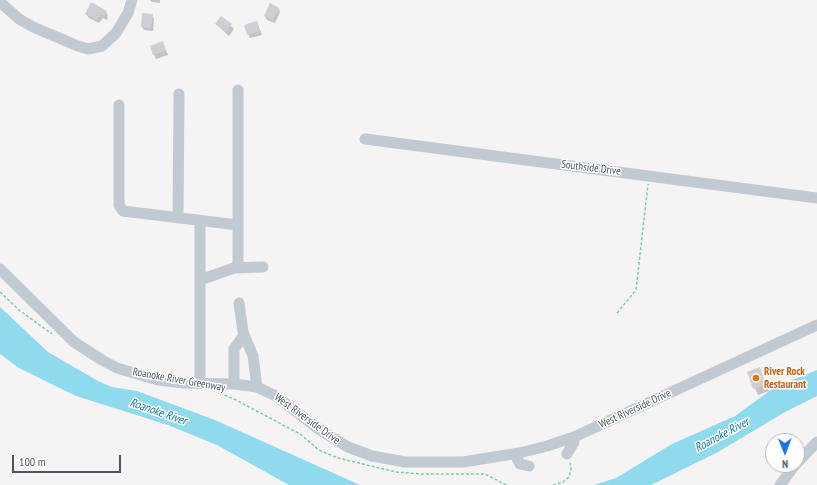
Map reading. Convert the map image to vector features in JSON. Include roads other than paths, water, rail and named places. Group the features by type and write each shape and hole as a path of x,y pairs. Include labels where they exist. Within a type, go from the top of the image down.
{"street":[{"path":"0,2 20,19 33,27 78,46 88,48 102,46 116,33 128,13 132,0"},
{"path":"238,90 238,268"},
{"path":"178,218 179,94"},
{"path":"119,105 120,208 122,211 238,225"},
{"name":"Southside Drive","path":"365,139 817,198"},
{"path":"200,221 200,383"},
{"path":"200,280 222,271 238,268 263,267"},
{"name":"West Riverside Drive","path":"0,269 74,342 102,360 145,377 257,387 276,396 332,438 348,447 372,456 405,462 447,463 482,460 515,454 574,437 817,325"},
{"path":"239,303 244,335 253,356 257,387"},
{"path":"234,384 234,349 244,335"},
{"path":"567,454 574,442 574,437"},
{"path":"805,455 817,442"},
{"path":"515,454 520,464 529,466"},
{"path":"780,485 789,473"}],"water":[{"name":"Roanoke River","path":"0,307 48,352 98,381 112,387 137,391 215,420 360,485 289,485 217,445 168,425 76,396 19,368 0,354"},
{"name":"Roanoke River","path":"817,370 817,396 785,412 718,452 651,485 594,485 616,478 672,444 735,416 775,387"}],"place":[{"name":"River Rock Restaurant","path":"756,378"}]}
